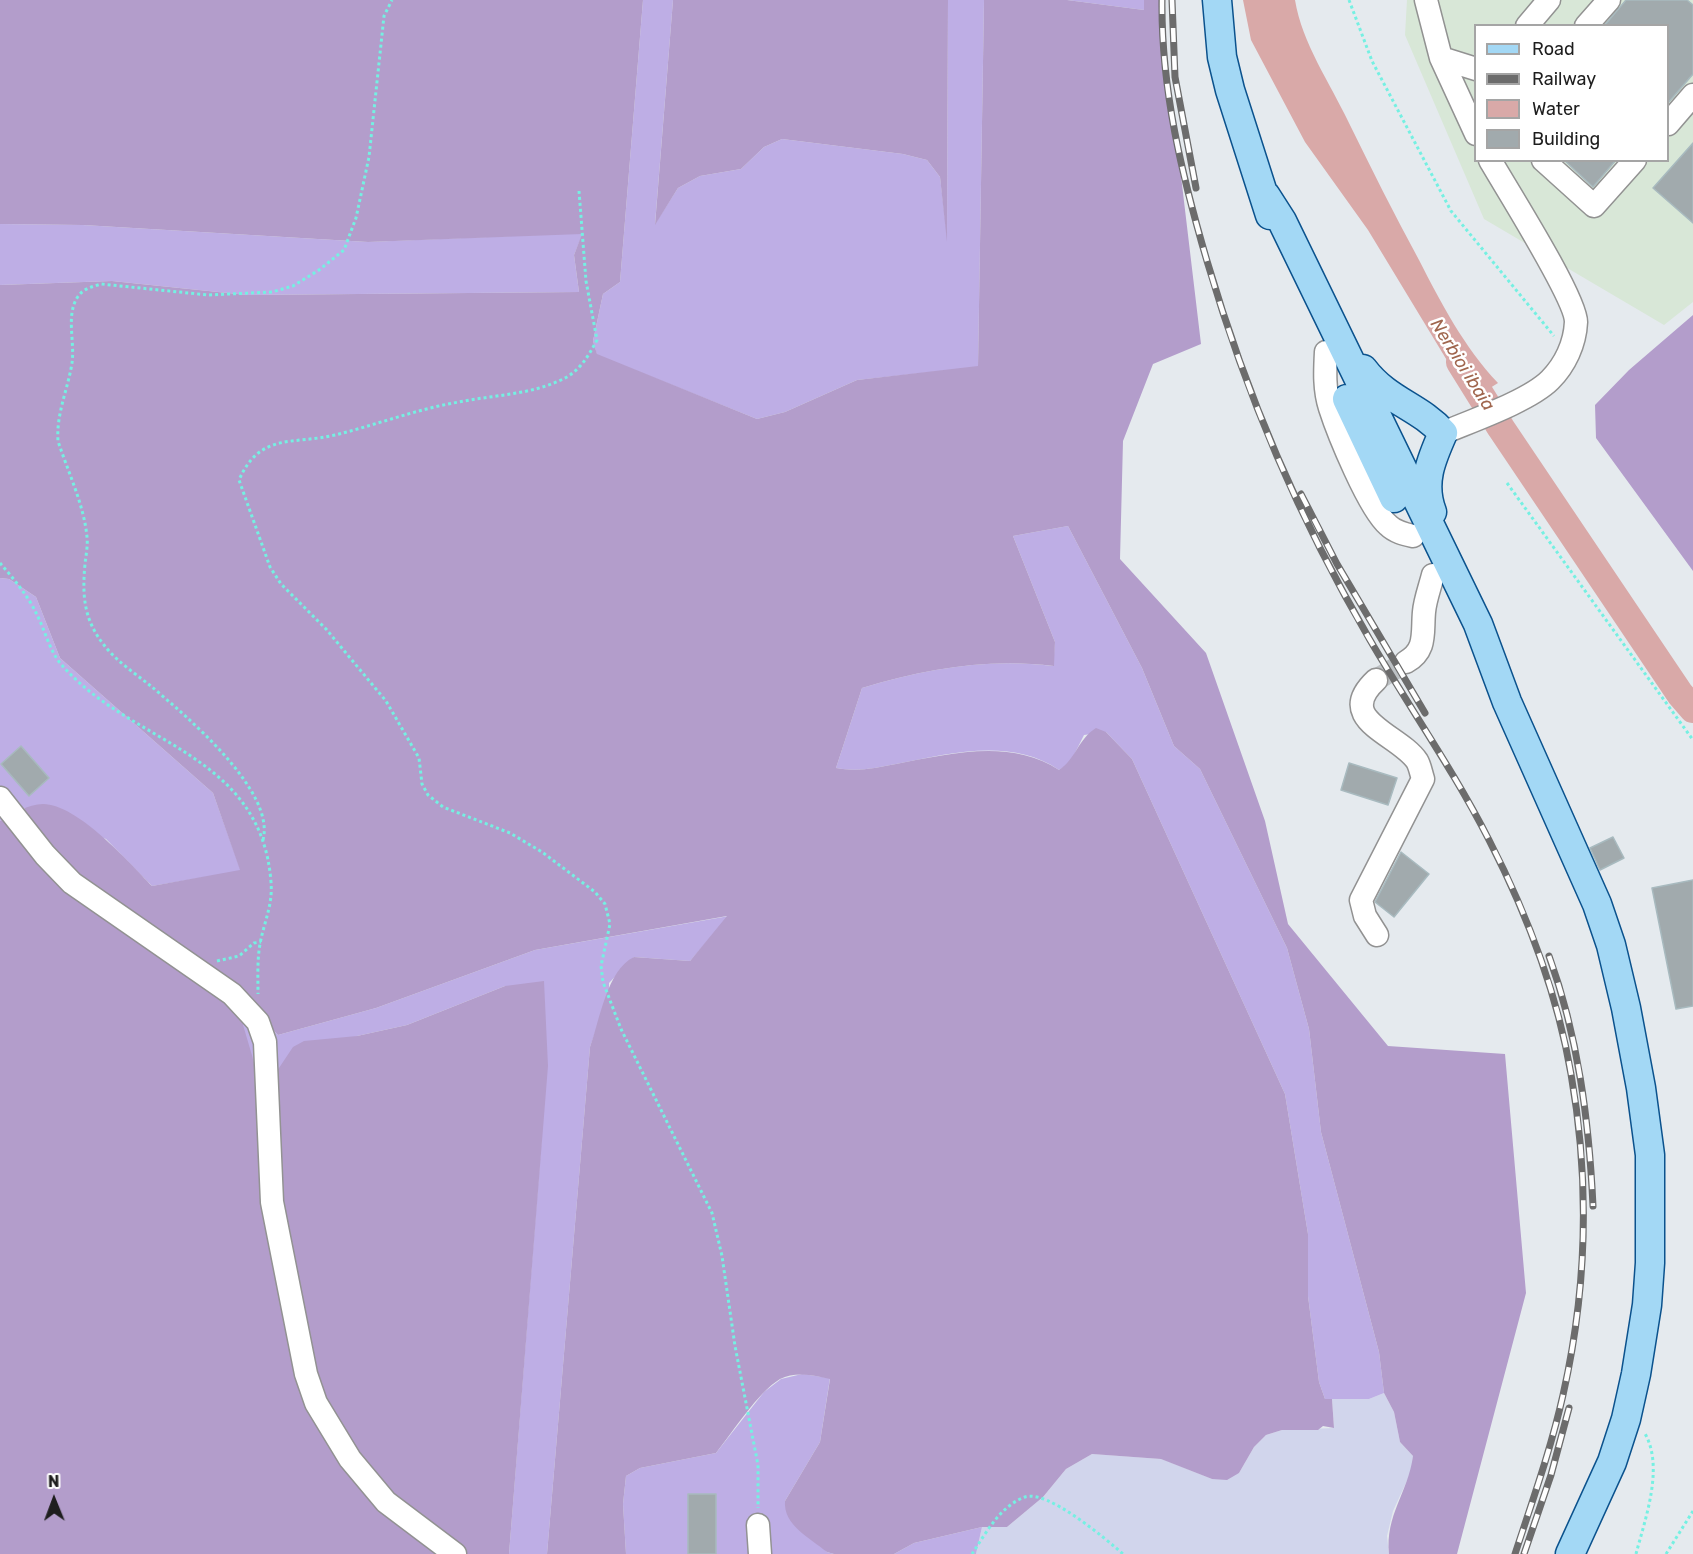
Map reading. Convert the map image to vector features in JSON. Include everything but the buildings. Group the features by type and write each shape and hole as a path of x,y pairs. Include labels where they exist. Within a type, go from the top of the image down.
{"main road":[{"path":"1217,0 1222,57 1230,90 1266,196 1270,215 1314,325 1430,571 1482,668 1507,702"},
{"path":"1266,196 1282,221 1391,451 1478,624 1507,702 1604,925 1617,965 1641,1088 1650,1155 1650,1276 1638,1364 1626,1419 1609,1470 1570,1554"},
{"path":"1298,255 1314,271 1363,369 1376,386 1420,415 1431,419 1439,441 1428,468 1426,491 1431,510 1474,598 1478,624"},
{"path":"1314,325 1331,347 1377,441 1391,451 1419,459 1439,441"},
{"path":"1420,415 1404,420 1391,451 1390,470 1426,546 1430,571"}],"street":[{"path":"1426,0 1441,58 1474,130"},
{"path":"1529,24 1549,0"},
{"path":"1588,24 1609,0"},
{"path":"1441,58 1474,68"},
{"path":"1669,123 1693,95"},
{"path":"1439,441 1524,397 1549,381 1576,321 1572,306 1491,162"},
{"path":"1545,162 1594,206 1633,162"},
{"path":"1407,662 1417,656 1424,640 1424,610 1430,571"},
{"path":"1376,680 1364,692 1360,704 1369,722 1418,763 1423,779 1361,900 1365,916 1377,935"},
{"path":"0,798 45,855 72,883 232,993 254,1016 265,1042 272,1202 306,1374 317,1406 350,1459 386,1502 455,1554"},
{"path":"758,1525 760,1554"}],"path":[{"path":"262,840 264,818 260,805 246,783 169,702 105,648 92,629 84,607 88,538 58,441 57,426 72,362 72,310 78,296 87,288 101,285 208,295 272,292 292,286 319,270 344,250 356,218 369,157 384,16 392,0"},
{"path":"1349,0 1372,61 1451,211 1562,351"},
{"path":"579,191 586,282 597,340 581,367 562,380 521,393 458,402 332,435 267,446 253,455 238,480 270,567 281,584 326,629 386,701 419,758 422,784 428,795 443,807 510,833 542,852 595,892 605,904 610,924 601,966 603,982 621,1029 712,1213 722,1256 735,1346 758,1465 758,1525"},
{"path":"1507,483 1605,622 1693,740"},
{"path":"0,563 36,612 60,663 106,704 183,748 208,768 242,802 262,840 269,866 272,901 261,942 259,1005 254,1016"},
{"path":"186,963 219,961 239,956 254,943 261,942"},
{"path":"1626,1419 1642,1429 1651,1442 1653,1476 1636,1554"},
{"path":"972,1554 993,1521 1026,1497 1037,1496 1062,1509 1123,1554"},
{"path":"1666,1554 1693,1511"}],"shaded area":[{"path":"0,0 643,0 620,282 603,294 593,341 597,354 757,419 785,412 857,380 978,366 984,0 1067,0 1144,10 1144,0 1160,0 1201,344 1153,364 1123,441 1120,559 1206,653 1265,821 1288,924 1388,1046 1505,1054 1526,1293 1457,1554 1389,1554 1390,1527 1407,1481 1413,1456 1400,1442 1394,1412 1384,1393 1379,1352 1321,1132 1309,1029 1287,948 1200,769 1174,746 1142,668 1068,526 1013,536 1055,642 1054,666 981,664 910,675 862,688 836,768 866,769 958,753 1000,751 1040,760 1059,770 1096,728 1106,732 1132,759 1285,1094 1308,1234 1308,1296 1319,1382 1325,1399 1332,1399 1334,1428 1323,1426 1318,1430 1282,1430 1266,1435 1254,1447 1239,1473 1227,1480 1212,1479 1161,1459 1092,1454 1066,1469 1043,1497 1007,1527 982,1527 914,1543 894,1554 834,1554 827,1552 799,1530 788,1517 786,1510 785,1501 820,1442 830,1379 798,1374 780,1379 771,1385 746,1413 716,1453 640,1468 626,1476 623,1504 626,1554 547,1554 590,1047 611,984 625,963 634,957 690,961 727,916 535,950 376,1008 278,1035 223,976 241,1018 256,1069 275,1074 293,1047 304,1041 357,1036 407,1025 505,986 544,981 548,1066 509,1554 0,1554 0,821 32,806 43,804 57,807 71,813 102,836 152,886 240,870 213,793 60,658 36,597 9,579 0,578 0,285 112,281 247,295 579,292 574,255 582,234 368,242 83,225 0,224"},
{"path":"643,0 673,0 655,224 678,188 700,176 741,169 764,147 782,139 903,154 927,160 940,177 947,235 948,0 984,0 978,367 857,380 785,412 757,419 597,355 593,341 603,294 620,282"},
{"path":"673,0 948,0 947,242 940,177 927,160 903,154 782,139 764,147 741,169 700,176 678,188 655,225"},
{"path":"1067,0 1144,0 1144,10"},
{"path":"1407,0 1693,0 1693,302 1664,325 1484,219 1405,35"},
{"path":"0,224 83,225 368,242 583,233 574,255 579,292 247,295 112,281 0,285"},
{"path":"1693,315 1693,571 1596,438 1595,405 1629,370"},
{"path":"1068,526 1142,668 1174,746 1200,769 1287,948 1309,1029 1321,1132 1379,1352 1384,1393 1369,1399 1325,1399 1319,1382 1308,1296 1308,1234 1285,1094 1132,759 1106,732 1084,735 1070,763 1059,770 1040,760 1000,751 958,753 866,769 836,768 862,688 910,675 980,664 1053,666 1055,642 1013,536"},
{"path":"0,578 9,579 36,597 60,658 213,793 241,871 152,886 106,839 25,808 0,821"},
{"path":"729,916 690,961 634,957 609,983 609,994 590,1047 547,1554 509,1554 542,1134 505,986 407,1025 357,1036 275,1074 256,1069 223,975 278,1035 376,1008 535,950"},
{"path":"802,1374 830,1378 820,1442 785,1501 827,1552 834,1554 626,1554 623,1504 626,1476 640,1468 716,1453 764,1392 781,1379"},
{"path":"1384,1393 1394,1412 1400,1442 1413,1456 1411,1472 1393,1511 1387,1536 1389,1554 976,1554 982,1527 1007,1527 1043,1497 1066,1469 1092,1454 1162,1459 1212,1479 1239,1473 1254,1447 1266,1435 1282,1430 1334,1428 1332,1399 1369,1399"},
{"path":"982,1527 976,1554 894,1554 914,1543"}],"water":[{"path":"1243,0 1295,0 1304,32 1317,62 1436,292 1474,355 1498,383 1471,400 1368,230 1305,142 1251,40"}],"waterway":[{"name":"Nerbioi ibaia","path":"1460,362 1501,428 1680,694 1693,709"}],"tunnel":[{"path":"1376,680 1406,662"}],"railway":[{"path":"1162,0 1165,66 1182,165 1198,229 1223,311 1257,409 1298,502 1344,594 1461,789 1503,868 1539,954 1565,1043 1577,1114 1581,1155 1583,1195 1581,1275 1577,1315 1563,1395 1547,1455 1515,1554"},
{"path":"1172,0 1175,77 1196,188"},
{"path":"1301,494 1337,564 1425,713"},
{"path":"1549,956 1575,1048 1589,1142 1593,1206"},
{"path":"1524,1554 1551,1475 1569,1408"}]}
